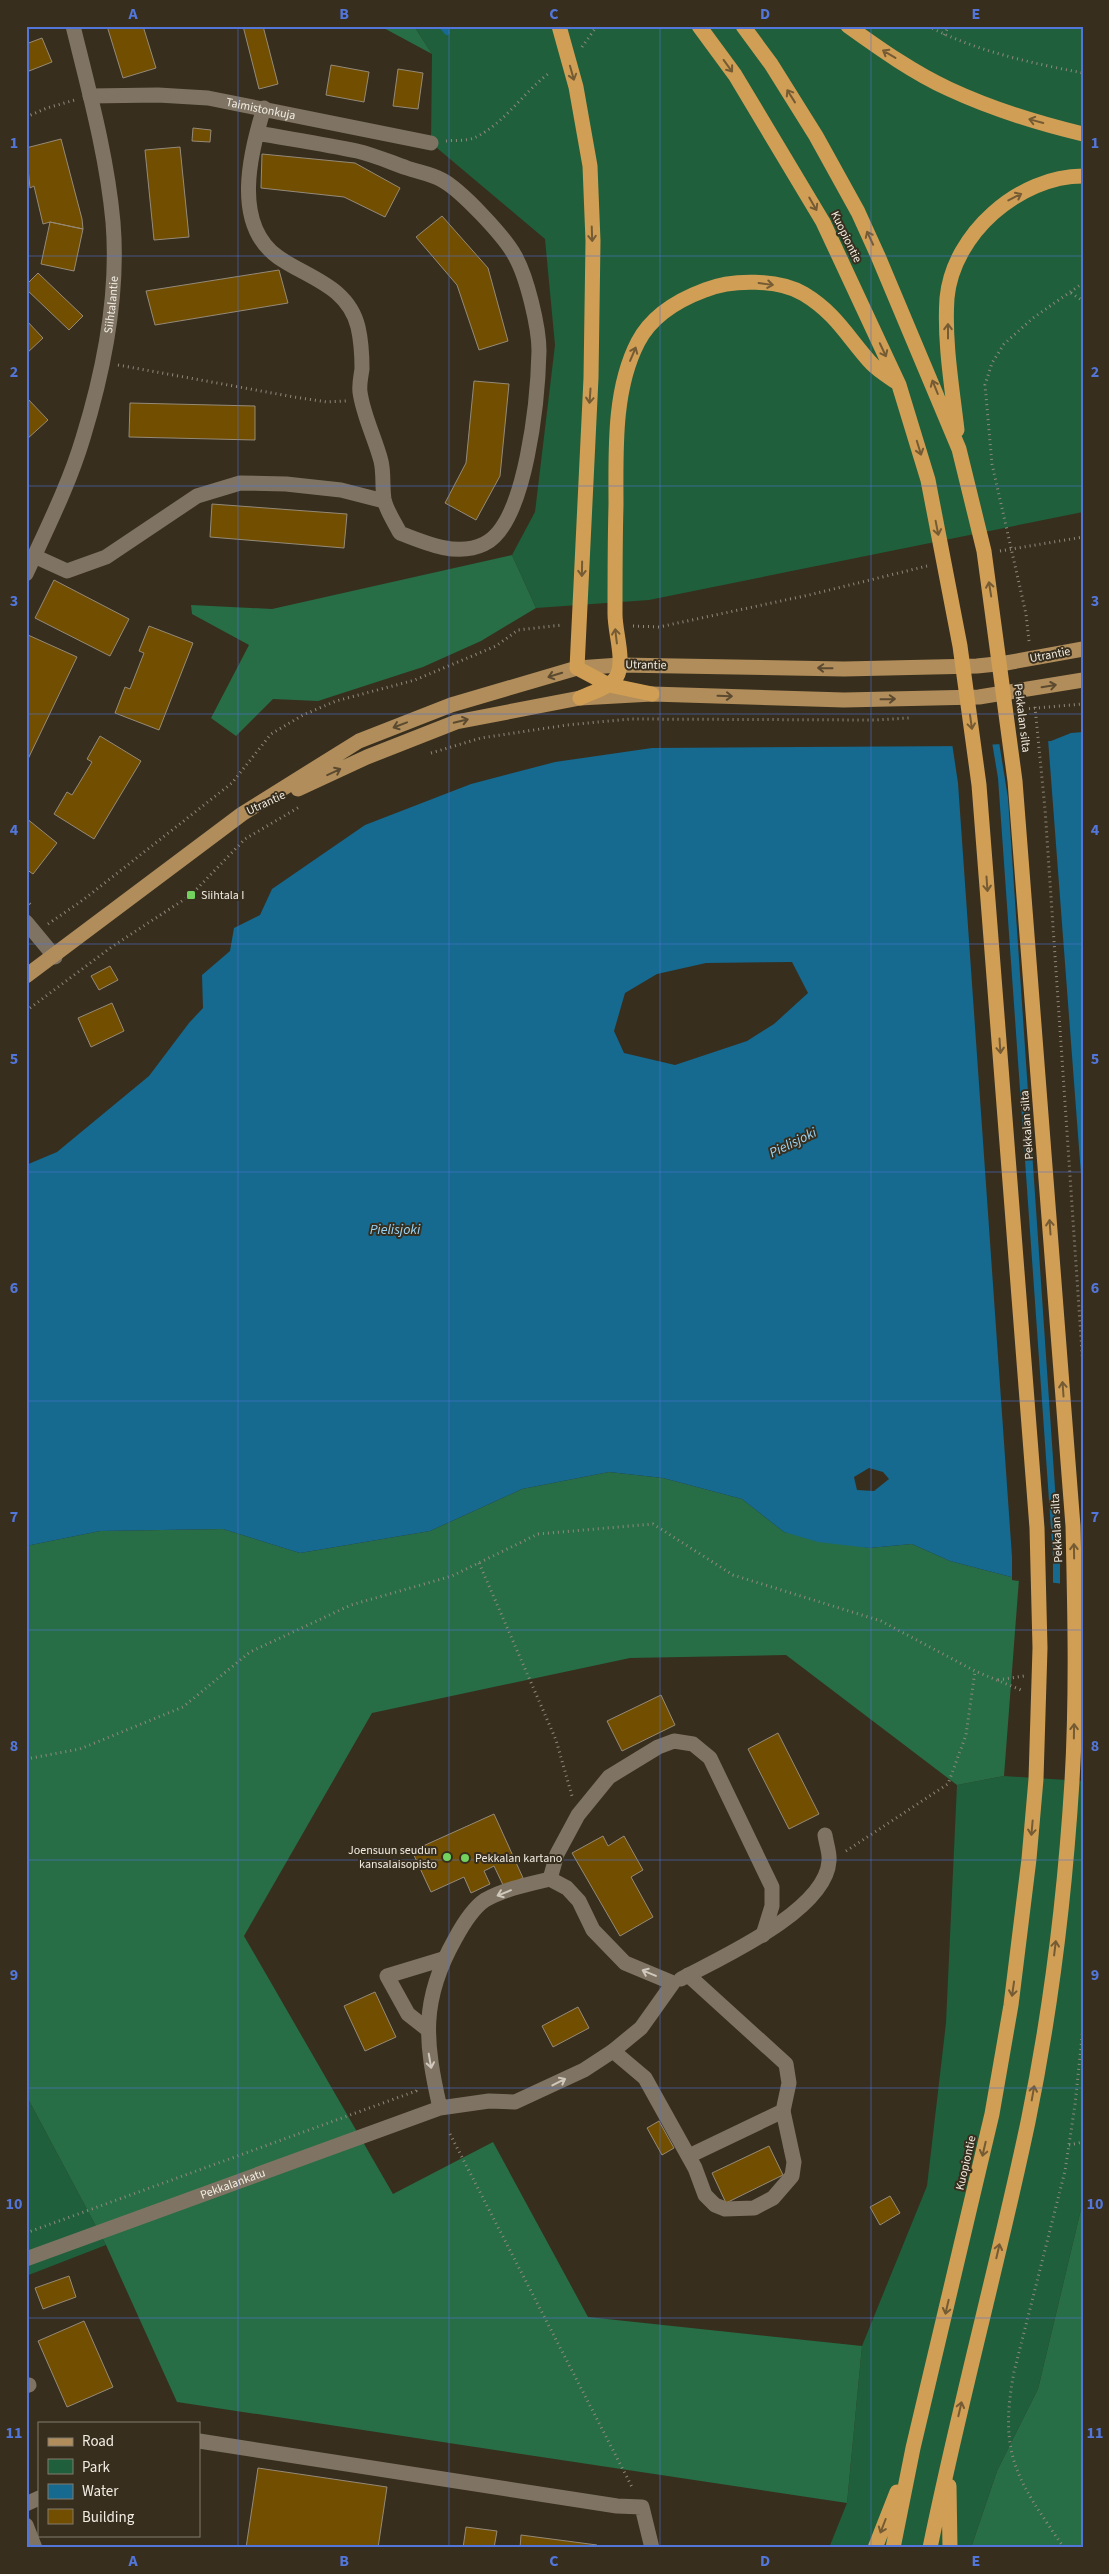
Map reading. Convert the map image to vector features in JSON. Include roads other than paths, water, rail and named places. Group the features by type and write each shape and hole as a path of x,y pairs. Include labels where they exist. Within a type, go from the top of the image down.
{"highway":[{"path":"558,26 576,87 590,166 593,241 591,378 577,668 610,685 652,694"},
{"name":"Kuopiontie","path":"699,26 735,75 823,222 900,385 928,480"},
{"name":"Kuopiontie","path":"743,26 771,64 816,136 858,212 901,308 959,449 964,471"},
{"path":"848,26 881,50 947,88 1025,118 1083,134"},
{"path":"959,449 948,342 947,296 957,261 979,228 1004,202 1039,184 1083,176"},
{"path":"580,698 610,685 618,676 620,665 615,618 618,427 626,372 639,340 659,315 683,298 712,287 737,282 768,284 802,293 841,323 873,365 900,385"},
{"name":"Pekkalan silta","path":"949,2457 1028,2121 1055,1952 1072,1780 1076,1648 1073,1526 1015,781 984,551 964,471"},
{"name":"Pekkalan silta","path":"928,480 960,646 980,785 1037,1528 1040,1648 1036,1779"},
{"name":"Kuopiontie","path":"892,2548 913,2448 992,2114 1019,1948 1036,1779"},
{"path":"875,2548 913,2448"},
{"path":"930,2548 949,2457"},
{"path":"949,2457 950,2548"}],"main road":[{"name":"Utrantie","path":"26,976 54,957 242,814 359,741 451,705 577,668 620,665 844,669 976,666 1006,663 1083,649"},
{"name":"Utrantie","path":"242,814 367,757 456,722 580,698 652,694 844,700 979,697 1083,680"}],"street":[{"name":"Siihtalantie","path":"26,574 83,439 102,362 114,280 113,224 107,171 74,26"},
{"name":"Taimistonkuja","path":"90,96 158,95 208,98 431,143"},
{"path":"256,133 358,151 443,180 490,223 516,256 530,298 539,349 534,408 529,450 514,507 505,525 484,544 459,549 434,547 400,533 384,501 381,462 362,401 360,389 362,368 358,326 343,297 324,282 278,257 267,247 254,229 250,207 250,170 256,133 264,108"},
{"path":"34,556 67,571 106,557 197,496 240,483 286,484 341,490 384,501"},
{"path":"26,922 54,957"},
{"path":"550,1879 557,1854 578,1815 608,1777 658,1747 674,1741 693,1744 710,1758 772,1887 772,1906 762,1935"},
{"path":"688,1975 786,2064 790,2083 783,2111 794,2162 792,2176 773,2198 754,2208 725,2209 715,2205 705,2195 689,2156 645,2078 613,2051 641,2028 673,1983 762,1935 797,1911 818,1889 829,1862 825,1835"},
{"path":"440,2108 430,2064 427,2028 429,2007 443,1959 462,1926 484,1900 520,1886 550,1879 567,1888 579,1901 593,1930 624,1963 673,1983"},
{"path":"427,2028 408,2014 387,1976 443,1959"},
{"name":"Pekkalankatu","path":"26,2259 440,2108 488,2101 515,2102 584,2070 613,2051"},
{"path":"689,2156 783,2111"},
{"path":"200,2441 617,2506 642,2506 652,2548"},
{"path":"26,2504 38,2498"},
{"path":"26,2525 35,2548"}],"water":[{"name":"Pielisjoki","path":"1083,732 1083,1586 1019,1579 950,1561 912,1544 869,1548 818,1542 784,1532 742,1499 663,1478 609,1472 522,1489 430,1531 300,1553 223,1529 100,1531 26,1546 26,1165 57,1152 149,1076 189,1023 203,1008 202,975 230,951 234,928 260,915 272,889 365,825 471,784 555,762 652,748 968,746 1051,741 1071,733","holes":["792,962 808,993 774,1024 747,1041 675,1065 624,1053 614,1031 625,993 657,974 706,963","869,1468 883,1472 889,1479 874,1491 857,1490 854,1477"]}],"waterway":[{"path":"442,26 447,32"}],"place":[{"name":"Siihtala I","path":"191,895"},
{"name":"Joensuun seudun kansalaisopisto","path":"447,1857"},
{"name":"Pekkalan kartano","path":"465,1858"}]}
